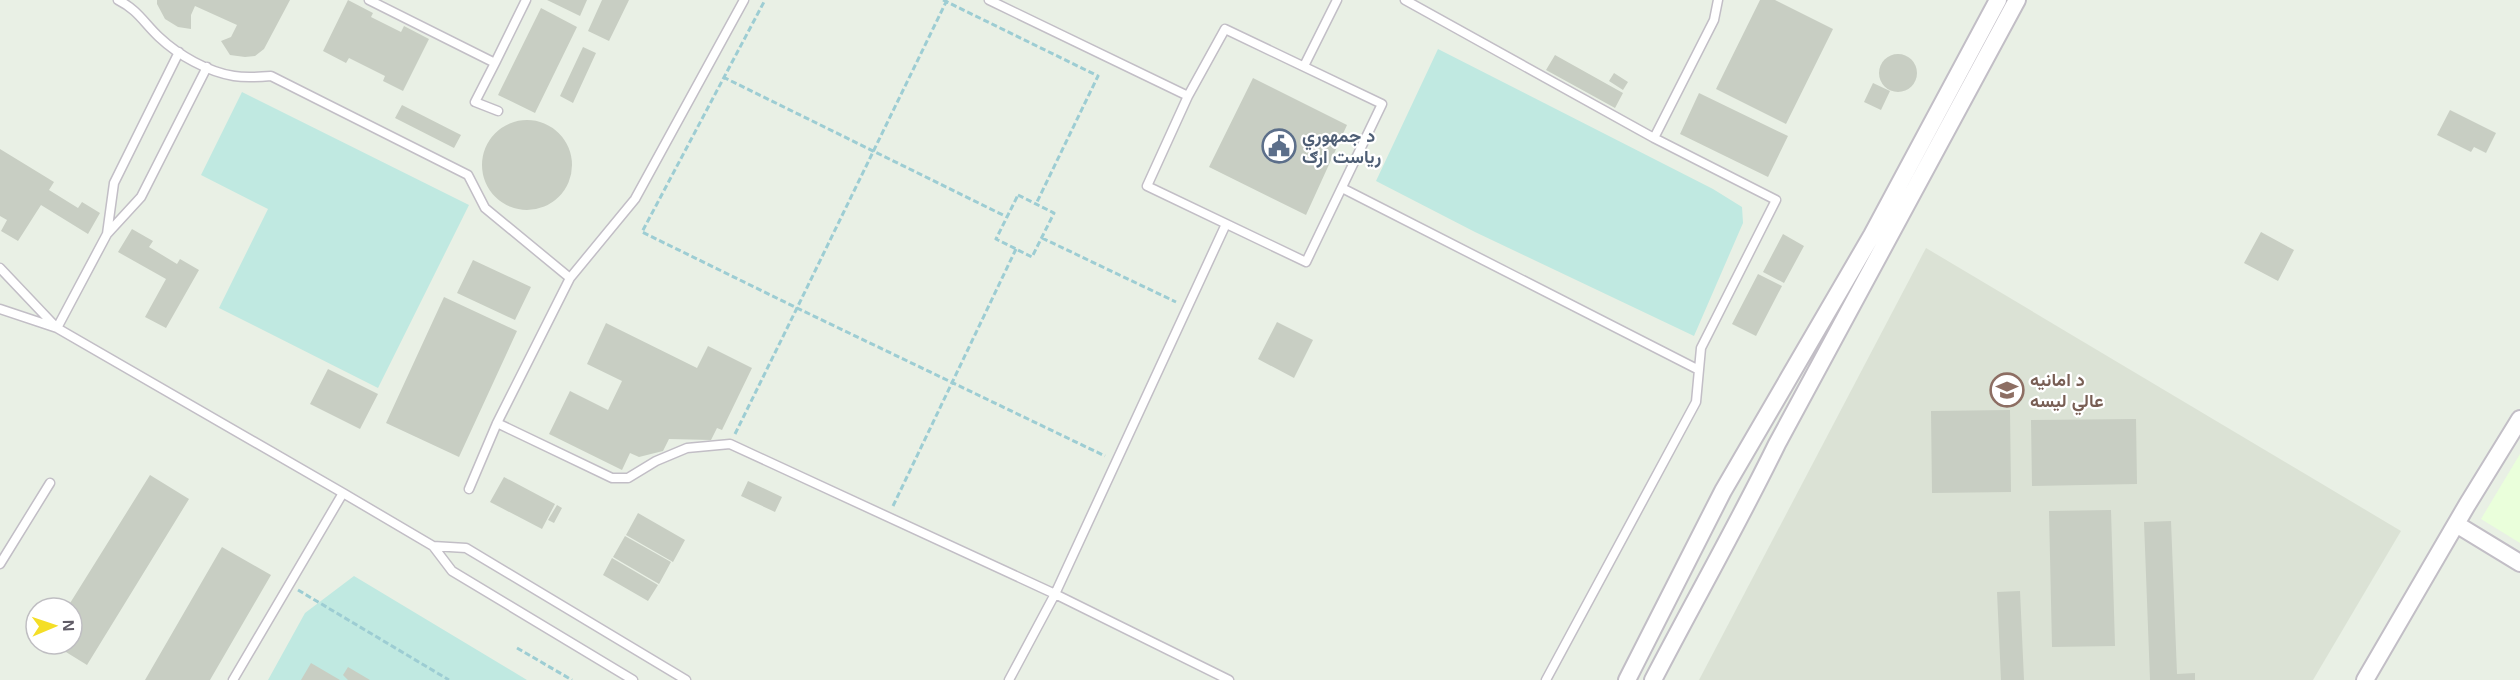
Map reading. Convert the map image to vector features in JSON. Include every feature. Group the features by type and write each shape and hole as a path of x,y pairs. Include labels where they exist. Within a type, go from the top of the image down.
{"street":[{"path":"1627,680 1723,490 1872,235 1998,0"},
{"path":"1653,680 2017,0"},
{"path":"1816,332 1832,343"},
{"path":"2366,680 2520,419"},
{"path":"2456,524 2520,563"}],"lane":[{"path":"118,0 133,7 158,36 178,52 207,67 235,77 271,76 468,175 485,208 570,278"},
{"path":"369,0 495,63"},
{"path":"498,111 475,102 526,0"},
{"path":"469,489 497,423 570,278 634,200 744,0"},
{"path":"989,0 1188,96"},
{"path":"1304,66 1337,0"},
{"path":"1405,0 1654,138 1776,200 1701,348 1697,369 1696,402 1546,680"},
{"path":"1654,138 1714,20 1718,0"},
{"path":"1226,29 1304,66 1382,104 1306,262 1147,186 1188,96 1226,29"},
{"path":"107,234 114,183 178,52"},
{"path":"57,328 107,234 141,197 207,67"},
{"path":"1342,188 1697,369"},
{"path":"1009,680 1055,594 1226,224"},
{"path":"0,268 57,328"},
{"path":"0,309 57,328 343,493 433,546 452,571 633,680"},
{"path":"497,423 612,478 628,478 656,461 687,448 730,444 1055,594 1229,680"},
{"path":"0,564 50,483"},
{"path":"233,680 343,493"},
{"path":"433,546 466,548 686,680"}],"path":[{"path":"765,0 642,232 950,384 1116,462"},
{"path":"730,444 945,0 1098,76 1036,204"},
{"path":"723,76 1007,217"},
{"path":"1018,195 1036,204 1054,213 1032,258 996,239 1018,195"},
{"path":"1042,238 1187,308"},
{"path":"887,518 1016,249"},
{"path":"289,584 449,680"},
{"path":"517,648 572,680"}],"shaded area":[{"path":"1438,49 1713,189 1742,207 1743,223 1694,336 1475,232 1376,181"},
{"path":"242,92 469,205 378,388 219,308 268,209 201,175"},
{"name":"د امانیه عالي لیسه","path":"1926,248 2401,531 2313,680 1699,680"},
{"path":"2520,454 2520,543 2481,519"},
{"path":"354,576 527,680 268,680 305,613"}],"building":[{"path":"157,0 290,0 264,49 255,56 245,57 230,55 221,41 231,37 237,25 195,6 191,15 191,29 178,27 165,19"},
{"path":"348,0 373,13 371,17 401,32 404,26 429,39 403,91 383,81 385,76 349,58 346,63 323,51"},
{"path":"547,0 587,0 580,16"},
{"path":"602,0 629,0 609,41 588,31"},
{"path":"1760,0 1775,0 1833,29 1786,124 1716,89"},
{"path":"541,8 577,27 535,113 498,95"},
{"path":"583,47 596,53 573,103 560,96"},
{"path":"1898,54 1912,59 1917,73 1912,87 1898,92 1884,87 1879,73 1884,59"},
{"path":"1555,55 1623,93 1615,108 1546,70"},
{"path":"1614,73 1628,82 1623,90 1609,81"},
{"name":"د جمهوري ریاست ارګ","path":"1253,78 1347,125 1306,215 1209,167"},
{"path":"1873,83 1890,91 1881,110 1864,102"},
{"path":"1699,93 1788,136 1768,177 1680,134"},
{"path":"402,105 461,135 454,148 395,118"},
{"path":"2450,110 2496,133 2486,153 2474,147 2471,152 2437,135"},
{"path":"527,120 544,123 559,133 569,148 572,165 569,182 559,197 544,207 527,210 510,207 495,197 485,182 482,165 485,148 495,133 510,123"},
{"path":"0,149 54,182 49,190 78,208 82,202 100,213 88,234 41,205 18,241 1,231 7,220 0,216"},
{"path":"132,229 153,241 149,247 177,264 180,259 199,270 166,328 145,317 166,279 118,252"},
{"path":"2261,232 2294,250 2278,281 2244,263"},
{"path":"1783,234 1804,246 1784,283 1763,272"},
{"path":"473,260 531,287 515,320 457,293"},
{"path":"1758,274 1782,286 1756,336 1732,324"},
{"path":"444,297 517,331 459,457 386,423"},
{"path":"1277,322 1313,340 1294,378 1258,359"},
{"path":"606,323 697,368 708,346 752,368 722,430 717,428 711,440 669,439 663,451 639,457 630,453 622,470 549,434 570,391 608,410 622,381 587,364"},
{"path":"328,369 378,394 360,429 310,404"},
{"path":"2010,410 2011,492 1932,493 1931,411"},
{"path":"2136,419 2137,484 2032,486 2031,420"},
{"path":"150,475 189,499 87,665 72,656 84,656 84,596 74,596"},
{"path":"504,477 555,504 542,529 490,502"},
{"path":"748,481 782,497 775,512 741,496"},
{"path":"557,505 562,508 554,523 548,520"},
{"path":"2111,510 2115,646 2052,647 2049,511"},
{"path":"638,513 685,540 673,562 626,535"},
{"path":"2171,521 2177,674 2195,673 2195,680 2150,680 2144,522"},
{"path":"625,536 671,562 659,584 613,557"},
{"path":"222,547 271,575 210,680 145,680"},
{"path":"612,558 658,585 648,601 603,575"},
{"path":"2020,591 2024,680 2001,680 1997,592"},
{"path":"311,663 340,680 301,680"},
{"path":"348,667 370,680 348,680 343,675"}],"place":[{"name":"د جمهوري ریاست ارګ","path":"1279,146"},
{"name":"د امانیه عالي لیسه","path":"2007,390"}]}
